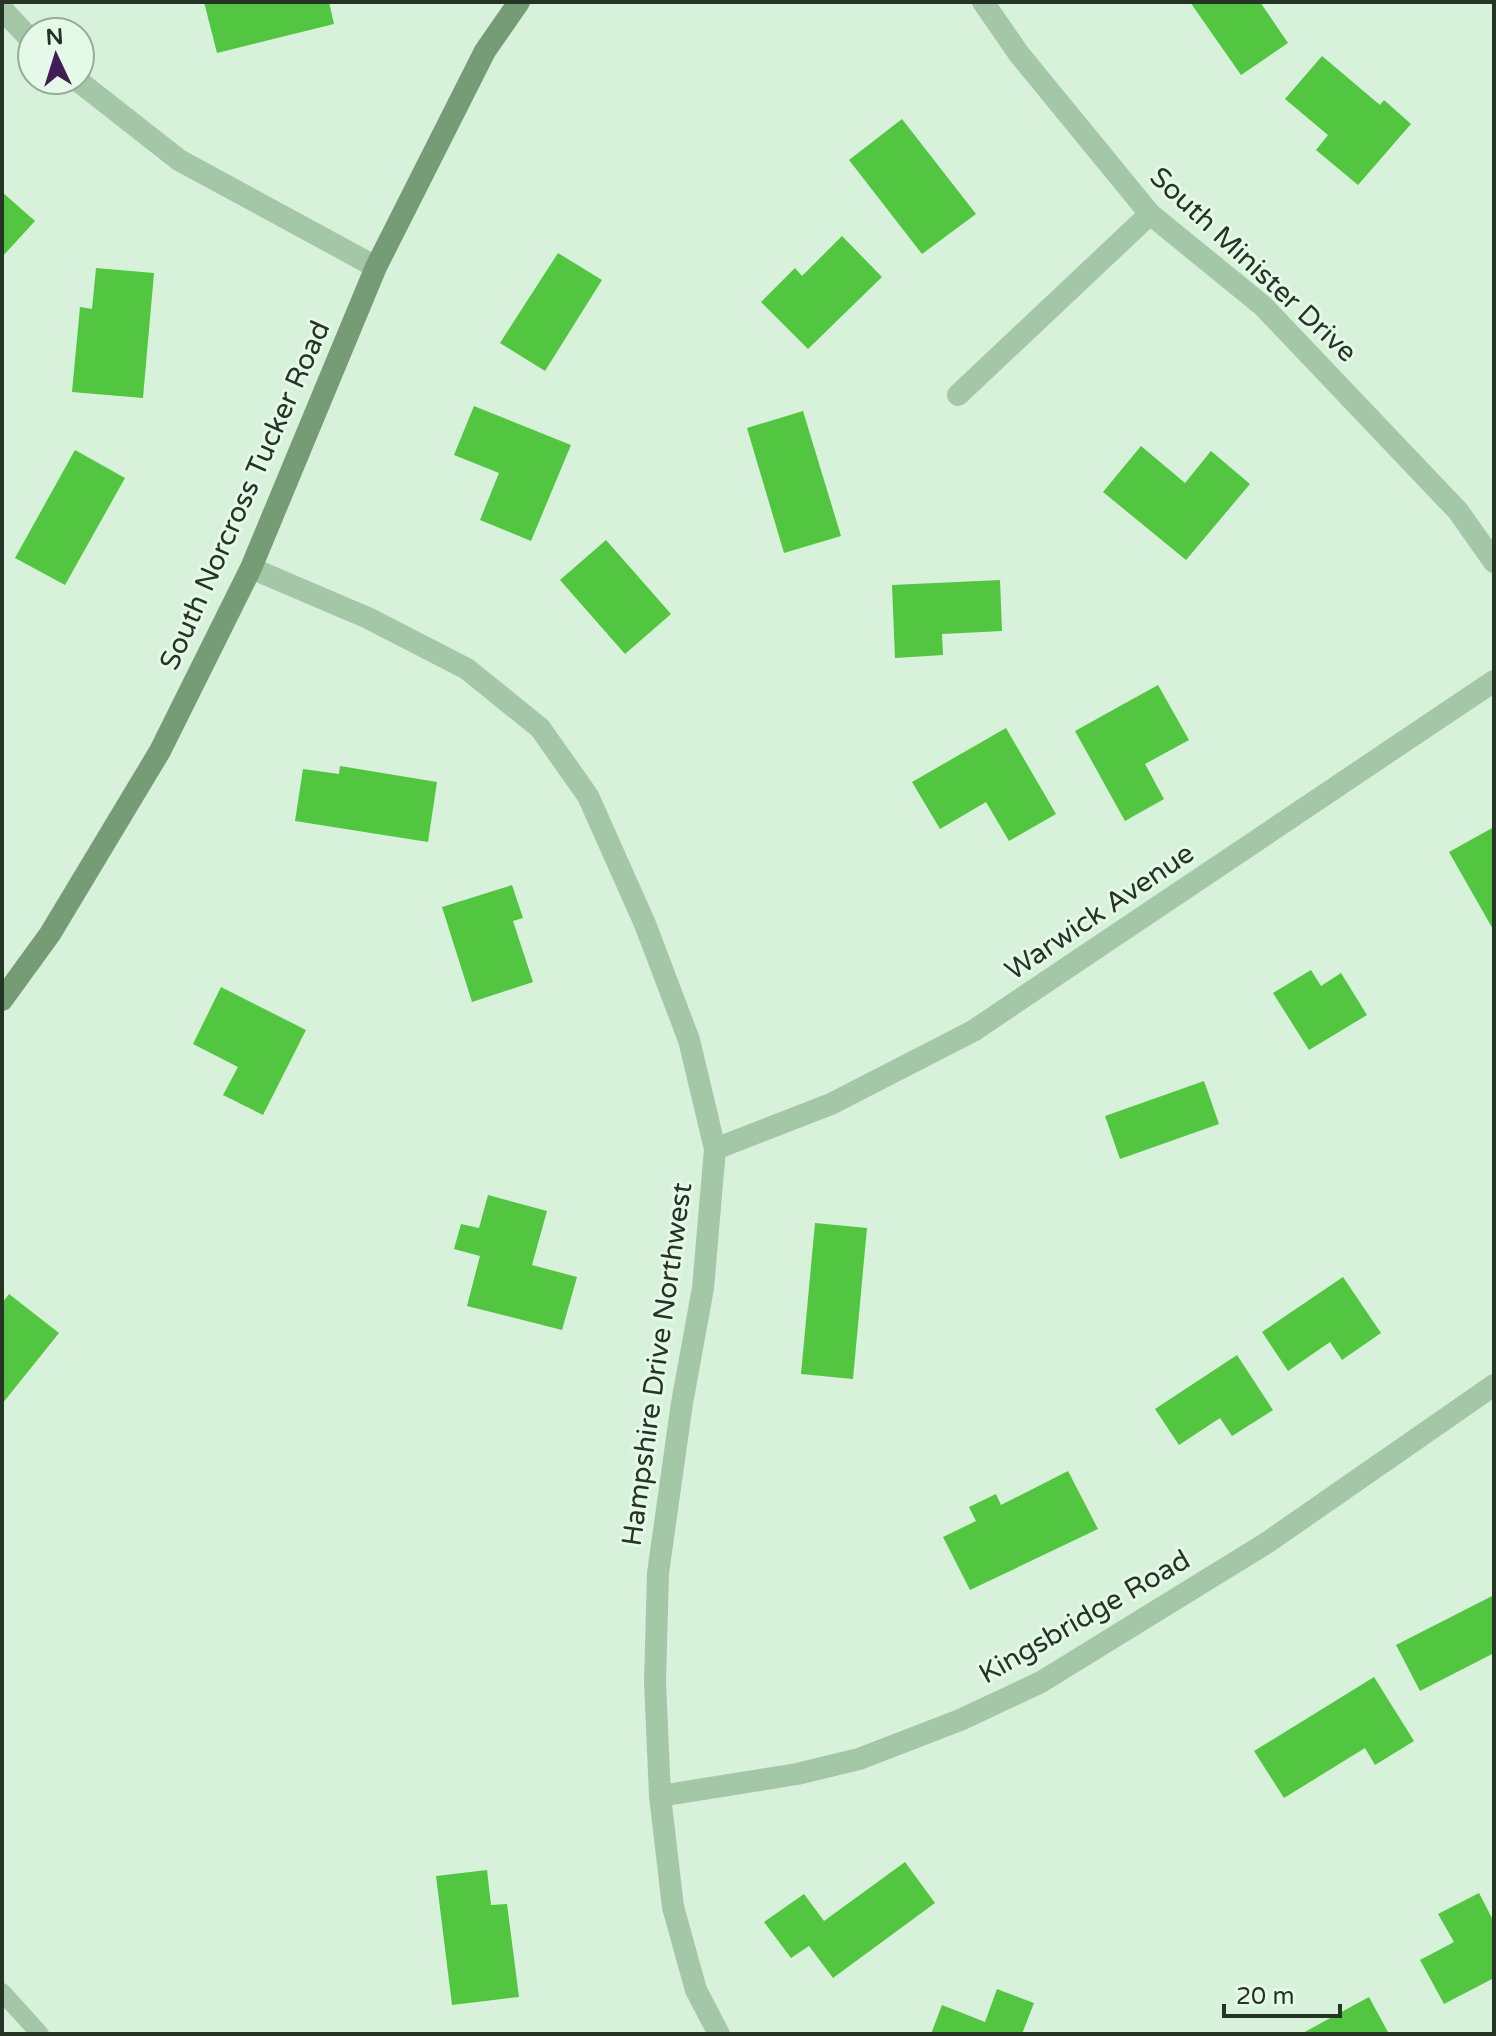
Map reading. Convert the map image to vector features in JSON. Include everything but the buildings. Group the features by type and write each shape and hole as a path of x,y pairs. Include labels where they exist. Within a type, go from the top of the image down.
{"main road":[{"name":"South Norcross Tucker Road","path":"2,1000 50,934 160,751 251,568 376,267 485,51 519,2"}],"street":[{"name":"South Minister Drive","path":"983,2 1019,54 1150,214 1263,306 1458,511 1494,562"},
{"path":"2,9 16,24"},
{"path":"96,95 179,160 376,267"},
{"path":"958,395 1150,214"},
{"name":"Hampshire Drive Northwest","path":"251,568 368,618 467,669 540,728 588,796 645,924 689,1040 715,1149 703,1288 682,1403 658,1573 655,1682 660,1796 673,1907 696,1990 719,2034"},
{"name":"Warwick Avenue","path":"715,1149 831,1104 973,1031 1494,681"},
{"name":"Kingsbridge Road","path":"660,1796 797,1774 859,1759 960,1720 1041,1682 1268,1542 1494,1385"}],"lane":[{"path":"2,1992 40,2034"}]}
